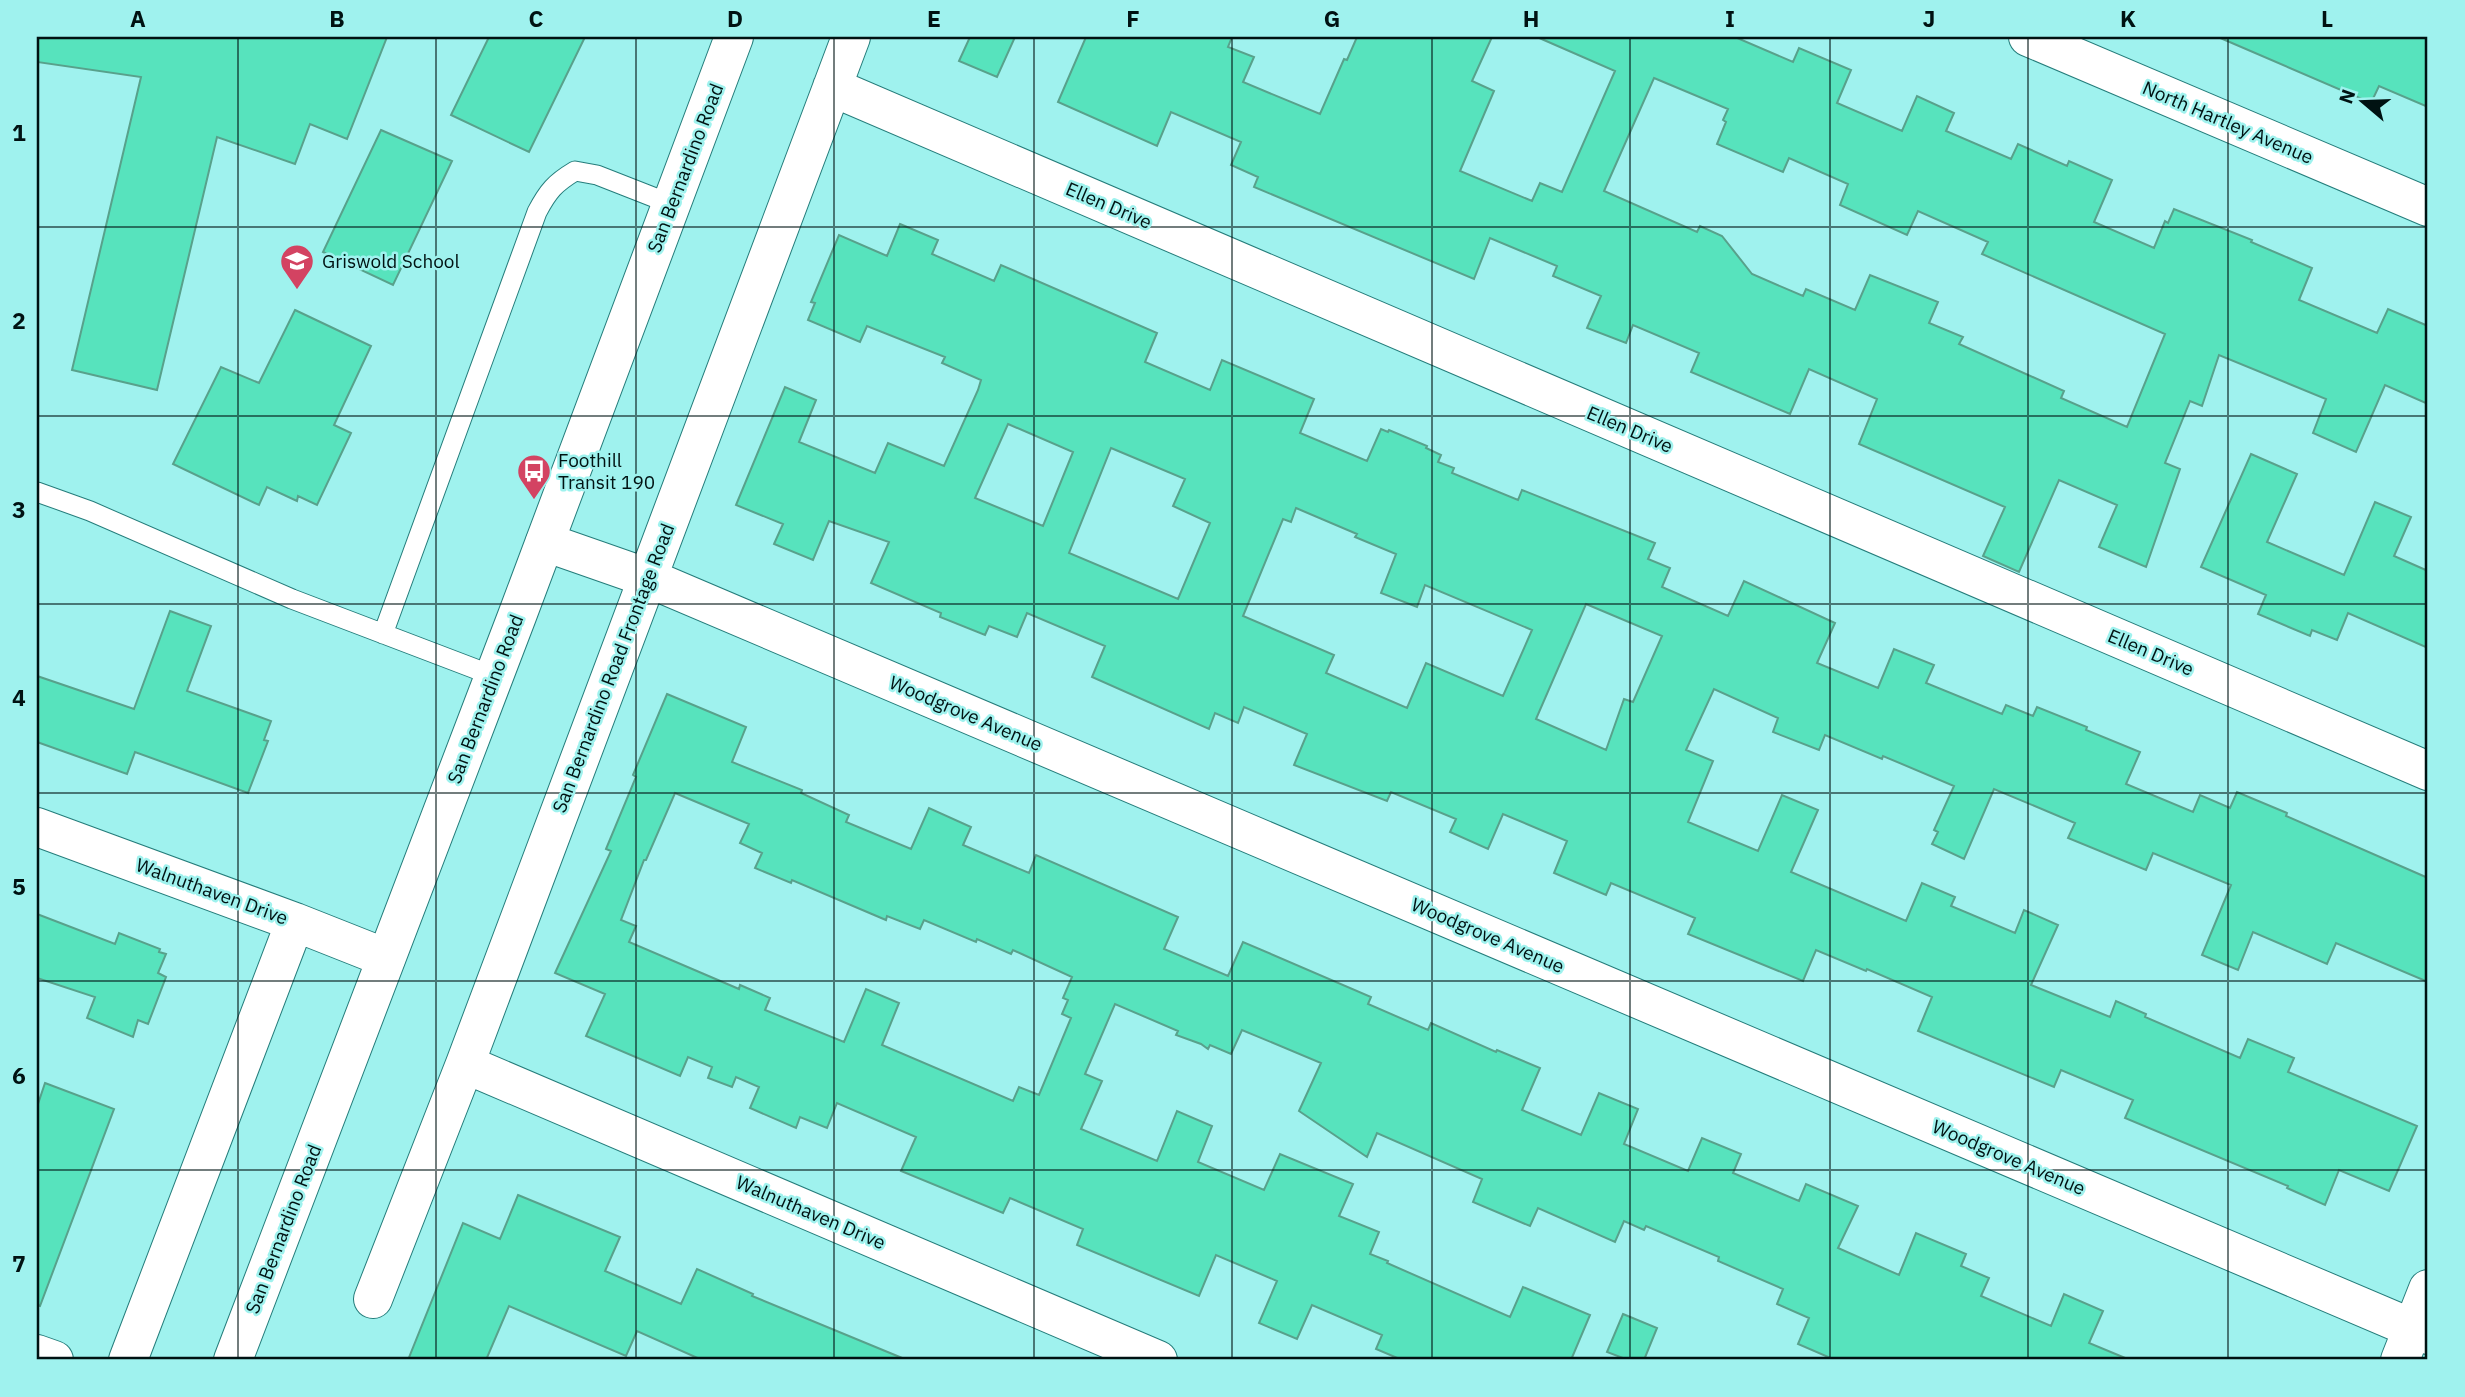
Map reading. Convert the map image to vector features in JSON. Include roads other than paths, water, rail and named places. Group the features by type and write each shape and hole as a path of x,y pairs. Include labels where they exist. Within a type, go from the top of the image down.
{"street":[{"name":"San Bernardino Road","path":"233,1360 734,37"},
{"name":"San Bernardino Road Frontage Road","path":"373,1299 465,1064 851,37"},
{"name":"North Hartley Avenue","path":"2028,37 2428,207"},
{"name":"Ellen Drive","path":"832,86 2428,771"},
{"name":"Woodgrove Avenue","path":"545,542 648,578 2414,1341"},
{"name":"Walnuthaven Drive","path":"37,827 386,958"},
{"path":"128,1360 295,922"},
{"name":"Walnuthaven Drive","path":"465,1064 1158,1360"},
{"path":"2414,1341 2428,1289"},
{"path":"37,1354 54,1360"}],"lane":[{"path":"383,634 537,212 547,194 557,181 575,171 597,175 671,204"},
{"path":"37,492 90,511 292,598 494,676"}],"place":[{"name":"Griswold School","path":"297,291"},
{"name":"Foothill Transit 190","path":"534,501"}]}
